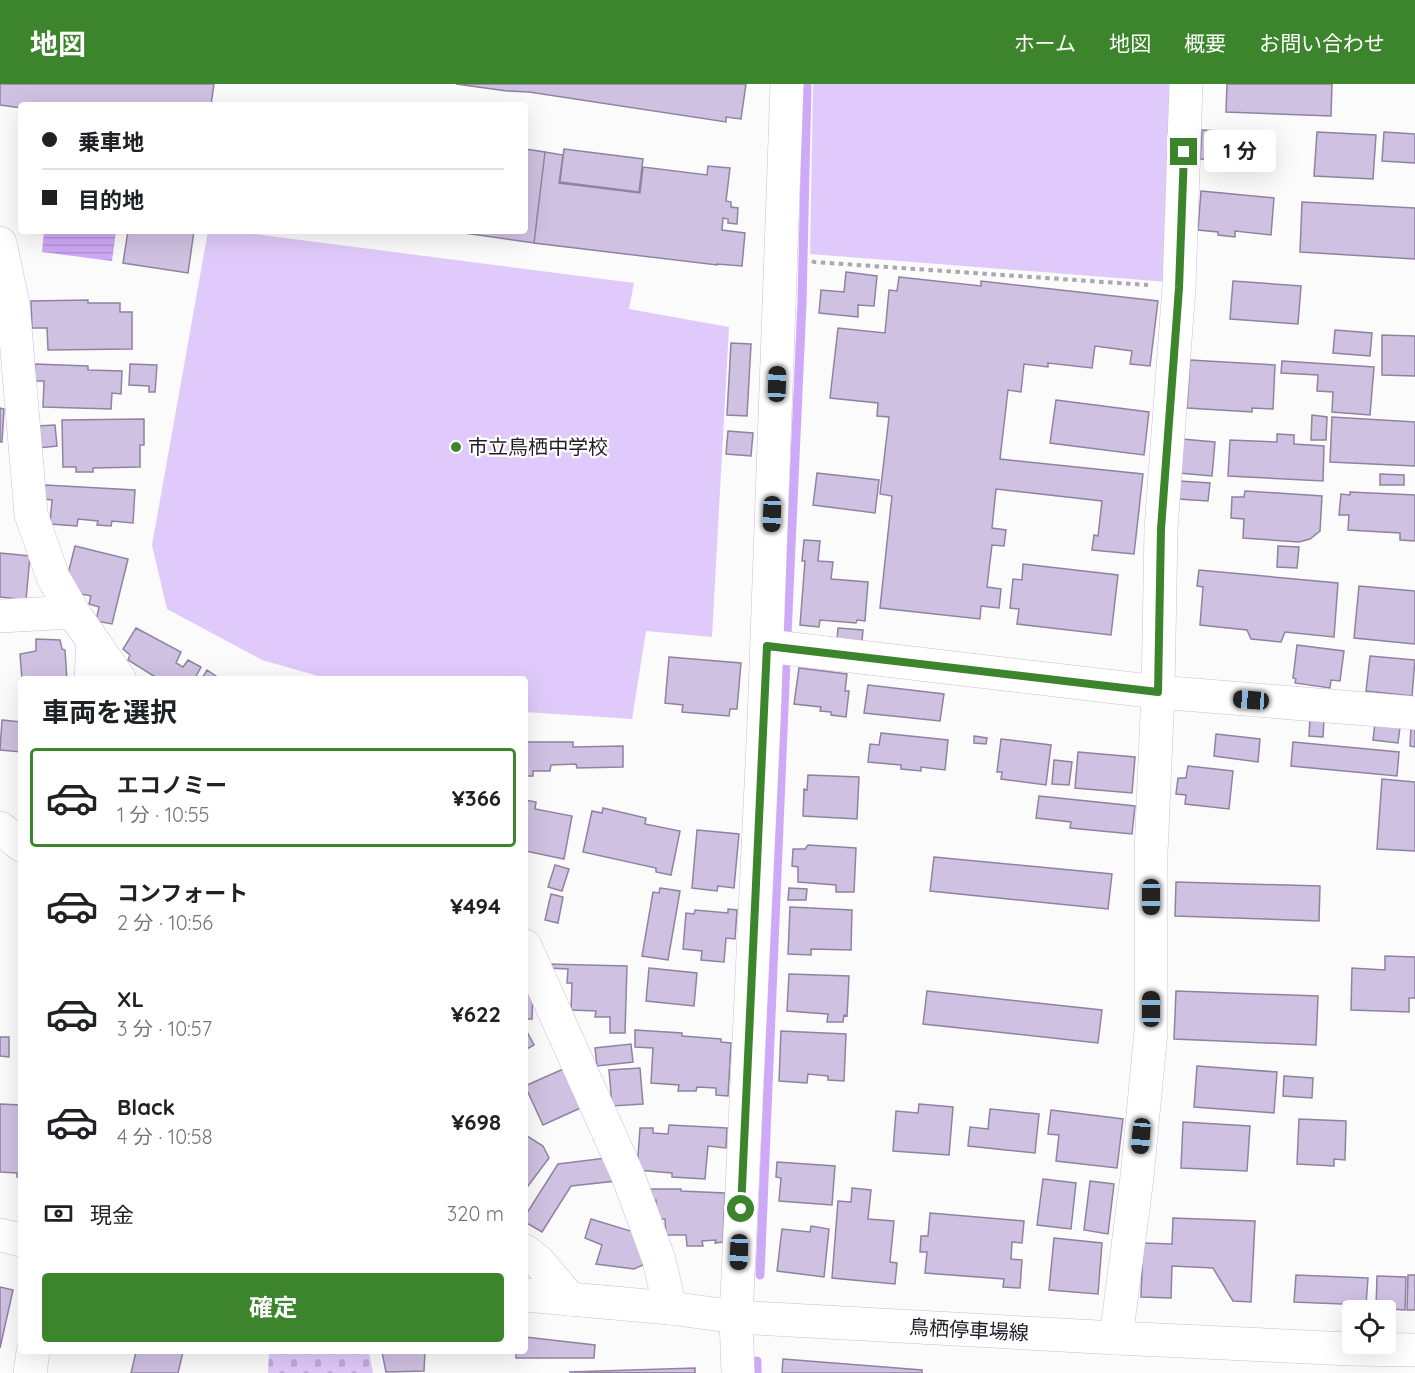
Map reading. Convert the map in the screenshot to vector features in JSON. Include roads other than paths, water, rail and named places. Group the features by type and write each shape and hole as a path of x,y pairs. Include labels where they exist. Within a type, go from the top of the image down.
{"street":[{"path":"738,1373 736,1317 767,646 787,84"},
{"path":"1116,1338 1137,1177 1151,1031 1151,853 1158,692 1161,529 1179,288 1186,84"},
{"path":"0,243 13,304 31,514 52,577 117,676"},
{"path":"0,616 73,612"},
{"path":"91,676 93,641"},
{"path":"767,646 1158,692 1415,713"},
{"path":"0,828 18,843"},
{"path":"528,953 628,1176 659,1260 670,1308"},
{"path":"0,1235 18,1239"},
{"path":"528,1253 539,1262 570,1299"},
{"name":"鳥栖停車場線","path":"528,1295 670,1308 736,1317 1116,1338 1415,1350"},
{"path":"30,1373 33,1354"}],"waterway":[{"path":"787,635 802,303 807,84"},
{"path":"760,1275 786,661"},
{"path":"757,1361 757,1373"}],"place":[{"name":"市立鳥栖中学校","path":"456,447"}]}
